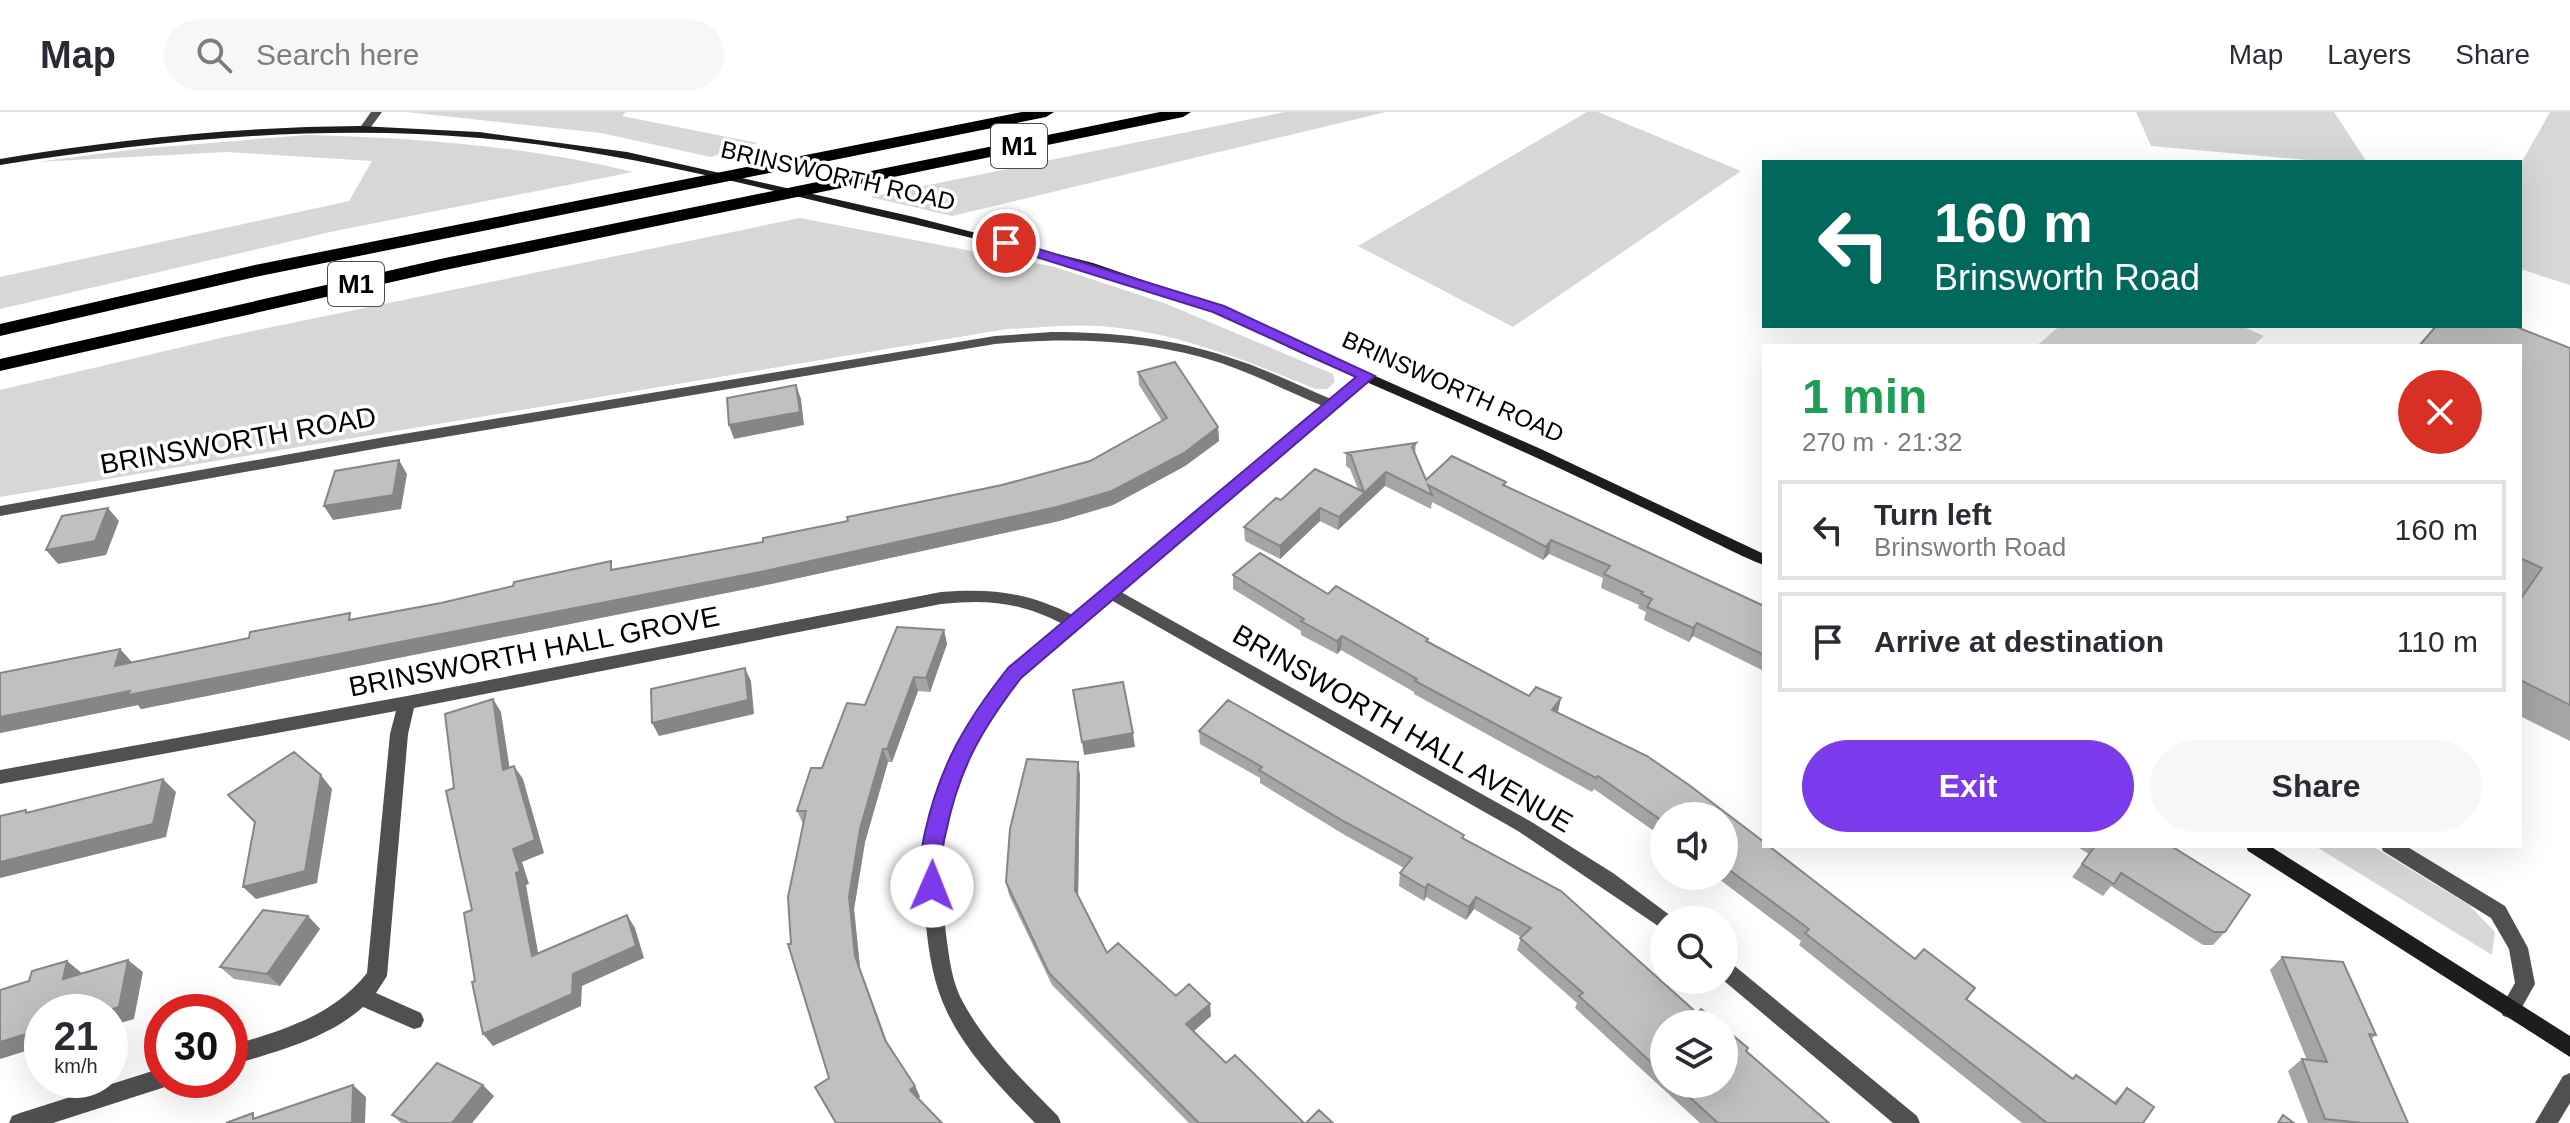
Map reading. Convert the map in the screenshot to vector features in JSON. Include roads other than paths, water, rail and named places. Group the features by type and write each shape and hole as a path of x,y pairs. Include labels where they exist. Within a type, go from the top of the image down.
{"highway":[{"name":"M1","path":"0,330 255,271 1046,112"},
{"name":"M1","path":"0,365 235,310 1183,112"}],"main road":[{"name":"BRINSWORTH ROAD","path":"0,162 92,148 215,135 364,129 484,135 589,149 691,168 987,238 1117,275 1219,309 1503,436 1762,559"},
{"path":"2258,848 2570,1047"}],"street":[{"path":"364,129 377,112"},
{"name":"BRINSWORTH ROAD","path":"0,511 401,439 995,340 1052,334 1163,346 1223,359 1332,405"},
{"path":"1050,1123 956,1009 943,972 933,917 931,855 943,795 958,756 985,711 1015,673 1367,376"},
{"name":"BRINSWORTH HALL AVENUE","path":"1109,592 1524,826 1650,912"},
{"name":"BRINSWORTH HALL GROVE","path":"0,777 407,703 941,598 1009,595 1031,601 1073,622"},
{"path":"248,1050 332,1020 363,997 377,976 399,734 407,703"},
{"path":"2393,848 2498,912 2518,948 2525,984 2510,1009"},
{"path":"1738,981 1909,1123"},
{"path":"363,997 414,1020"},
{"path":"2546,1123 2570,1083"},
{"path":"20,1123 144,1084"}]}
